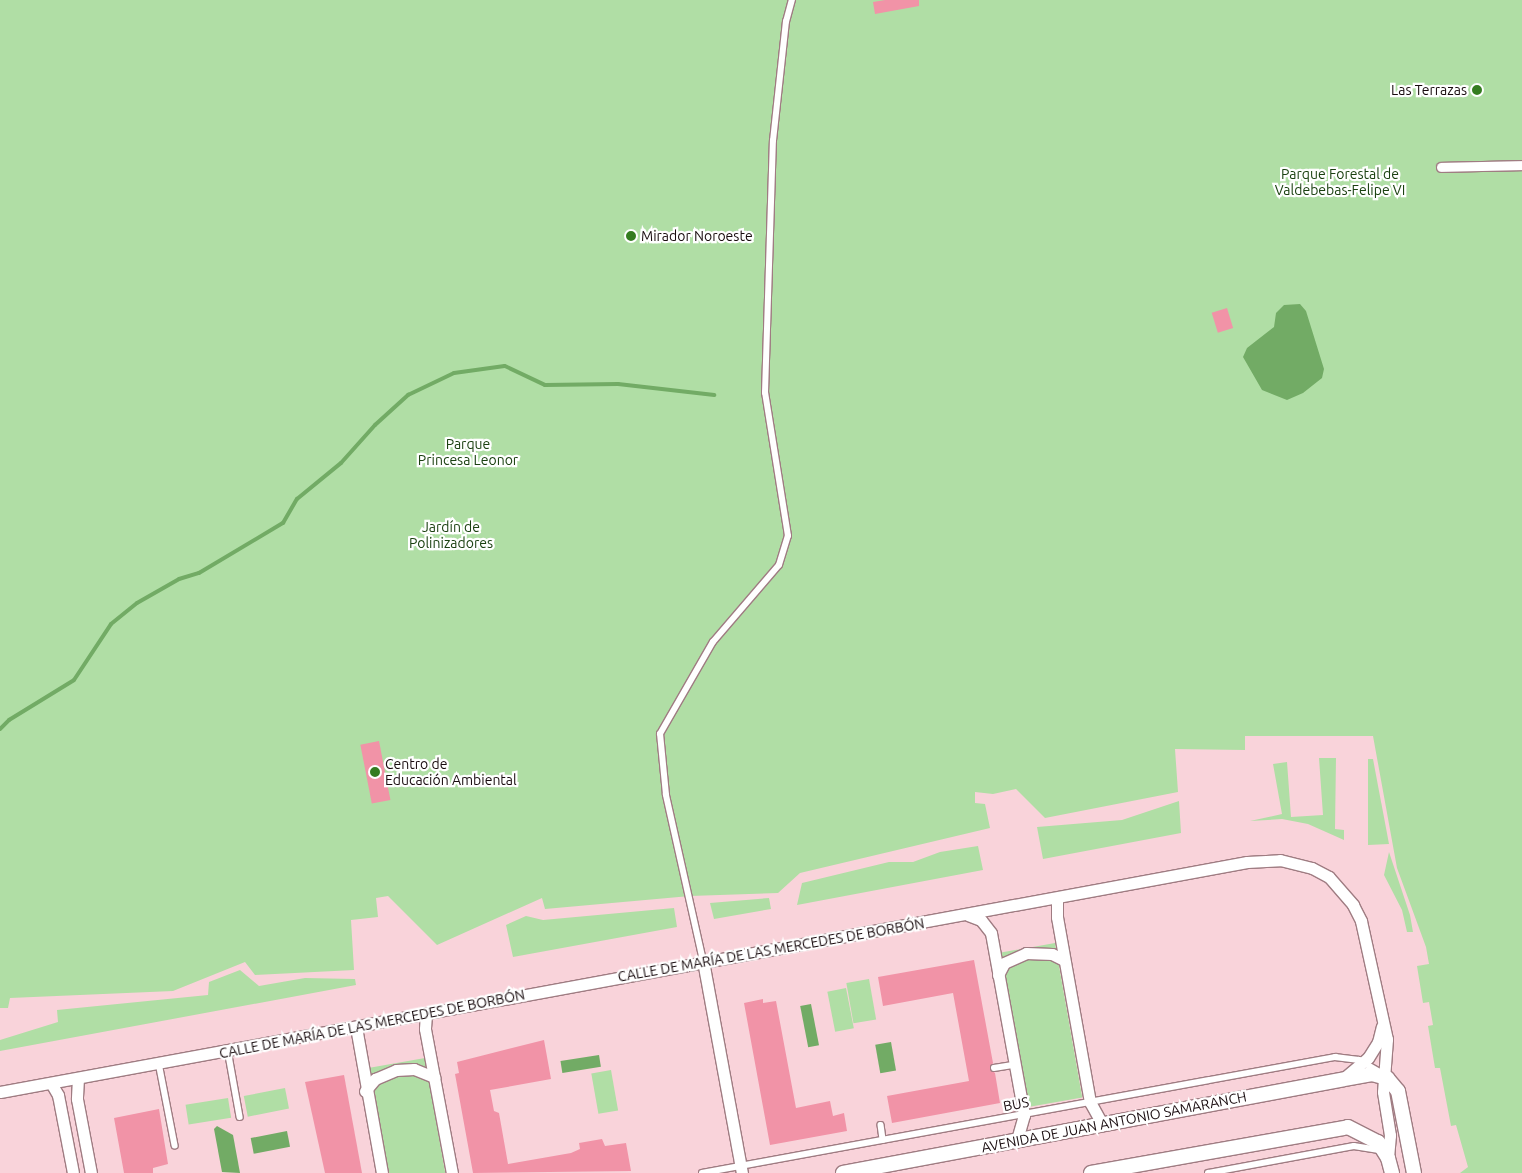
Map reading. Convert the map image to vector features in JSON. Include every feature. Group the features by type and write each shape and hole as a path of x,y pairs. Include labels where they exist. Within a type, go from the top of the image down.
{"street":[{"path":"1441,167 1522,165"},
{"name":"CALLE DE MARÍA DE LAS MERCEDES DE BORBÓN","path":"0,1092 703,962 1057,899 1248,862 1280,860 1312,868 1329,877 1353,905 1361,921 1387,1039 1383,1092 1390,1136 1391,1167"},
{"path":"1057,899 1057,917 1090,1102 1102,1124"},
{"path":"968,915 988,926 1024,1116 1017,1140"},
{"path":"998,975 1004,964 1026,953 1052,954 1064,960"},
{"path":"703,962 741,1169"},
{"path":"426,1014 425,1029 452,1173"},
{"path":"1344,1078 1365,1062 1378,1042 1382,1019"},
{"path":"356,1027 365,1091 382,1173"},
{"path":"365,1091 376,1079 396,1070 419,1070 434,1077"},
{"name":"AVENIDA DE JUAN ANTONIO SAMARANCH","path":"843,1173 1344,1078 1372,1074 1385,1077"},
{"path":"1385,1077 1392,1082 1401,1099 1414,1173"},
{"path":"78,1078 77,1099 91,1173"},
{"path":"51,1083 58,1096 73,1173"},
{"path":"1092,1173 1342,1128 1370,1136 1383,1146 1391,1167"}],"lane":[{"path":"703,962 666,795 660,734 712,642 779,565 788,536 765,392 773,141 786,22 792,0"},
{"path":"228,1050 240,1117"},
{"name":"BUS","path":"702,1173 741,1169 883,1140 1024,1116 1334,1057 1365,1062"},
{"path":"1365,1062 1385,1077"},
{"path":"160,1063 175,1145"},
{"path":"994,1068 1014,1064"},
{"path":"881,1125 883,1140"},
{"path":"1208,1173 1354,1146 1374,1148 1391,1167"}],"green space":[{"name":"Parque Princesa Leonor","path":"0,0 1522,0 1522,1173 1460,1173 1468,1167 1456,1125 1451,1126 1440,1068 1435,1068 1428,1026 1433,1025 1429,1002 1423,1003 1417,966 1429,964 1426,947 1397,868 1373,736 1245,736 1245,750 1175,749 1178,792 1045,818 1016,789 993,794 975,792 975,803 985,804 990,828 800,873 778,893 690,896 545,909 542,898 437,945 388,896 376,898 378,917 351,920 354,970 255,975 245,962 173,991 10,998 8,1008 0,1008"},
{"path":"1319,758 1336,758 1335,829 1344,830 1344,840 1308,824 1282,819 1250,821 1282,814 1273,764 1287,762 1291,817 1323,815"},
{"path":"1368,759 1373,759 1389,844 1368,845"},
{"path":"1179,801 1181,833 1043,859 1037,827 1122,820"},
{"path":"978,846 983,870 797,905 802,883 889,862 913,862 940,852"},
{"path":"1389,852 1410,915 1413,932 1407,932 1402,910 1384,875"},
{"path":"769,898 771,909 714,919 710,903"},
{"path":"674,908 677,927 513,957 506,925 526,916 543,920"},
{"path":"1055,943 1082,1098 1024,1108 997,953"},
{"path":"240,970 259,986 305,978 355,979 356,985 0,1051 0,1040 58,1022 57,1010 208,995 209,982"},
{"path":"869,979 876,1019 853,1023 846,983"},
{"path":"846,988 854,1028 835,1032 827,992"},
{"path":"425,1058 445,1173 385,1173 367,1068"},
{"path":"611,1070 618,1110 598,1114 591,1073"},
{"path":"285,1088 289,1109 248,1117 244,1096"},
{"path":"228,1098 231,1118 189,1124 186,1105"}],"shaded area":[{"path":"1300,304 1306,311 1324,369 1322,378 1303,393 1287,400 1262,390 1243,357 1247,348 1274,327 1276,313 1284,305"},
{"path":"811,1004 819,1045 808,1047 800,1006"},
{"path":"891,1042 896,1071 880,1073 875,1045"},
{"path":"599,1055 601,1067 562,1073 560,1061"},
{"path":"217,1126 233,1135 240,1173 222,1172 214,1129"},
{"path":"287,1131 290,1147 254,1154 251,1138"}],"building":[{"path":"919,0 919,6 875,14 873,2"},
{"path":"1227,308 1233,328 1218,333 1212,313"},
{"name":"Centro de Educación Ambiental","path":"379,741 390,800 372,804 360,745"},
{"path":"974,960 993,1063 990,1069 995,1073 1000,1103 892,1123 887,1096 969,1081 953,993 883,1006 878,977"},
{"path":"763,999 763,1003 776,1001 796,1108 830,1101 833,1116 844,1113 847,1131 770,1145 744,1003"},
{"path":"544,1040 551,1079 490,1090 494,1111 499,1113 508,1164 571,1153 580,1149 579,1143 602,1139 605,1146 626,1143 631,1171 473,1173 455,1074 459,1073 457,1062"},
{"path":"344,1075 362,1173 325,1173 305,1082"},
{"path":"159,1109 168,1164 153,1168 153,1173 124,1173 114,1118"}],"waterway":[{"path":"0,729 9,720 74,680 111,624 137,603 179,579 199,573 283,523 297,499 341,463 375,425 408,395 454,373 505,366 545,385 618,384 714,395"}],"place":[{"name":"Las Terrazas","path":"1477,90"},
{"name":"Mirador Noroeste","path":"631,236"},
{"name":"Centro de Educación Ambiental","path":"375,772"}],"park label":[{"name":"Parque Forestal de Valdebebas-Felipe VI","path":"1340,182"},
{"name":"Jardín de Polinizadores","path":"451,536"}]}
